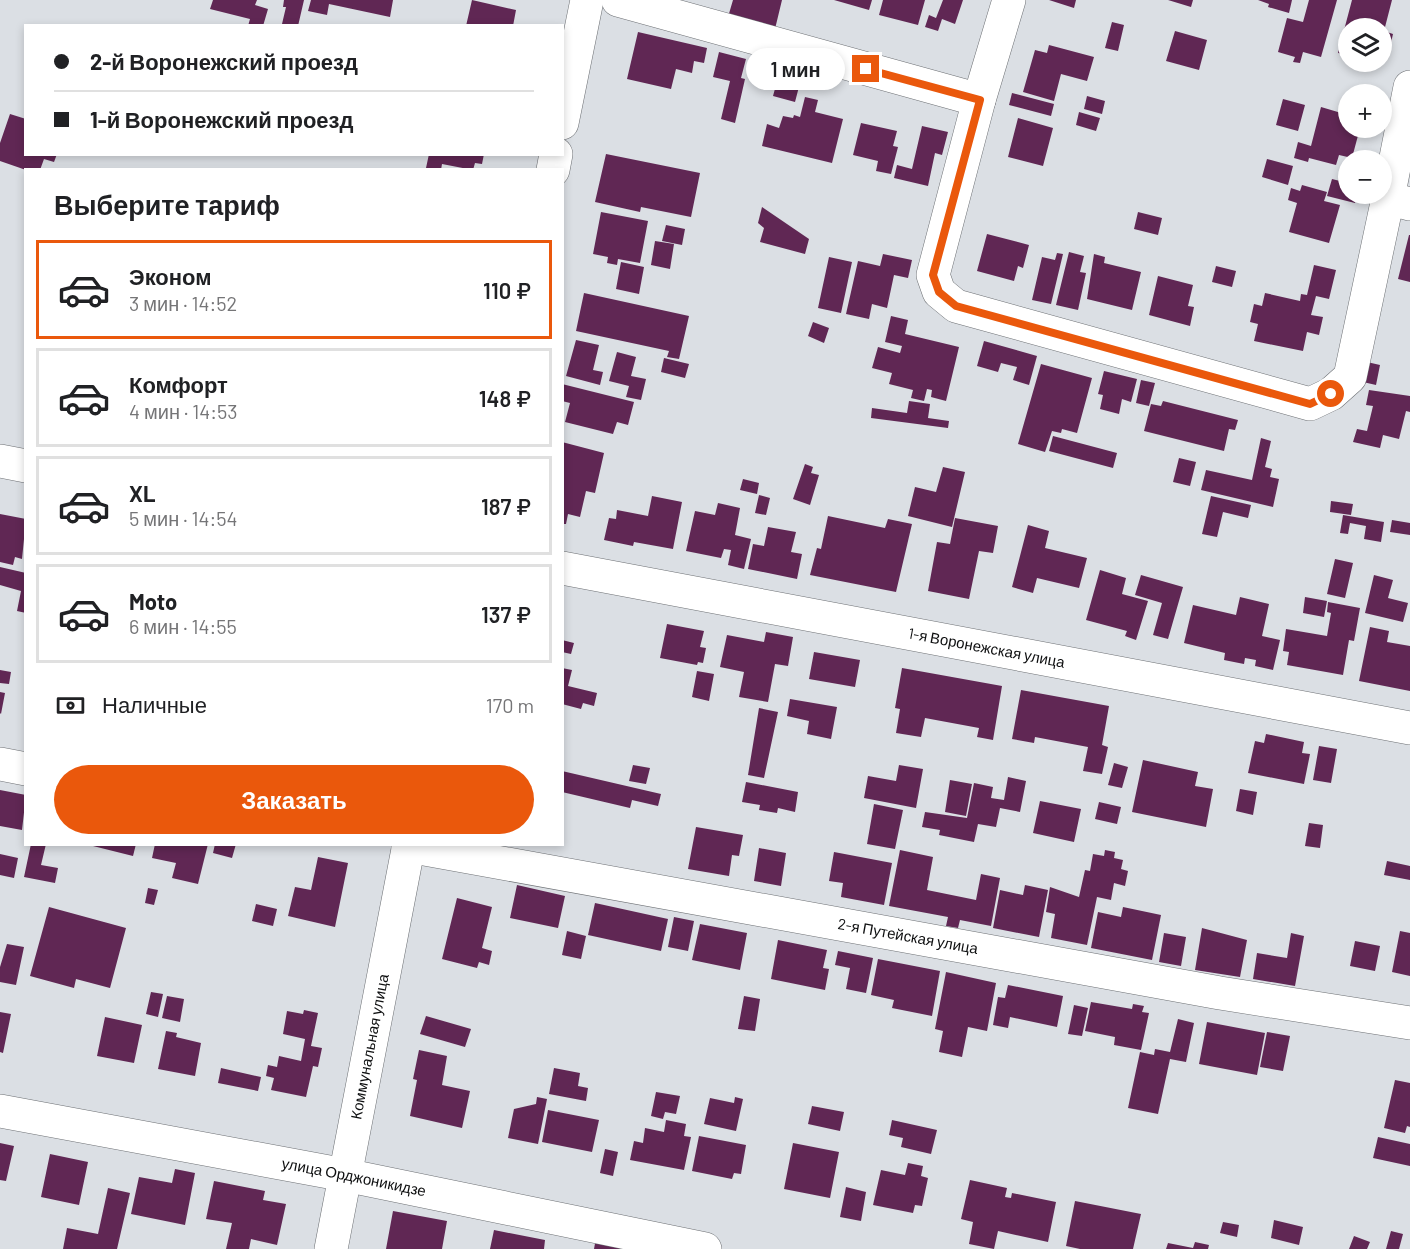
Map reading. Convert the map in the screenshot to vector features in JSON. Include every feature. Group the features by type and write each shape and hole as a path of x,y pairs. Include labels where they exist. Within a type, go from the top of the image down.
{"street":[{"path":"564,113 587,0"},
{"path":"618,0 980,100"},
{"path":"1009,0 933,275 939,292 956,306 1310,404 1331,394 1350,377 1399,201 1410,87"},
{"path":"0,461 24,466"},
{"name":"1-я Воронежская улица","path":"564,568 1410,728"},
{"path":"0,764 24,769"},
{"name":"Коммунальная улица","path":"331,1249 408,846"},
{"name":"2-я Путейская улица","path":"413,846 1220,993 1410,1023"},
{"name":"улица Орджоникидзе","path":"0,1111 345,1174 705,1249"}],"building":[{"path":"213,0 257,0 255,5 268,9 264,24 249,24 250,19 210,9"},
{"path":"284,0 304,0 298,24 282,24 286,7 283,7"},
{"path":"311,0 393,0 390,17 329,4 327,15 308,11"},
{"path":"472,0 516,10 513,24 466,24"},
{"path":"733,0 782,0 775,29 728,17"},
{"path":"834,0 872,0 869,10"},
{"path":"883,0 925,0 918,25 879,15"},
{"path":"943,0 963,0 955,24 942,19 938,31 925,27 929,15 936,18"},
{"path":"1049,0 1076,0 1074,8"},
{"path":"1168,0 1193,0 1191,7"},
{"path":"1258,0 1292,0 1289,13 1268,7 1269,4"},
{"path":"1309,0 1337,0 1321,57 1303,52 1300,63 1293,62 1295,57 1278,52 1287,18 1303,22"},
{"path":"1352,0 1392,0 1387,18 1347,18"},
{"path":"1112,22 1124,25 1118,51 1105,48"},
{"path":"1175,31 1207,40 1199,70 1166,61"},
{"path":"638,32 707,48 704,63 694,61 692,73 676,69 671,89 627,79"},
{"path":"1049,45 1094,57 1087,81 1061,74 1054,101 1023,92 1035,50 1047,53"},
{"path":"719,52 746,59 741,78 745,79 735,123 721,119 730,81 713,77"},
{"path":"779,74 801,79 795,102 773,96"},
{"path":"1012,93 1054,104 1051,116 1009,105"},
{"path":"1087,96 1105,101 1102,114 1084,109"},
{"path":"805,97 818,100 815,112 843,119 832,163 762,146 767,124 779,128 783,116 800,117"},
{"path":"1283,99 1305,105 1298,131 1276,125"},
{"path":"1321,107 1338,112 1338,138 1357,138 1354,150 1338,150 1336,165 1309,158 1308,162 1294,158 1298,142 1311,146"},
{"path":"1079,112 1100,118 1096,131 1076,125"},
{"path":"10,114 24,118 24,156 56,156 54,162 44,159 41,168 24,169 0,161 0,143"},
{"path":"1018,118 1053,128 1043,166 1008,157"},
{"path":"861,123 897,131 893,146 898,147 891,174 876,171 878,161 853,155"},
{"path":"922,126 948,132 942,155 935,153 928,186 894,178 897,165 912,169"},
{"path":"606,154 700,173 691,217 641,207 640,212 595,202"},
{"path":"429,156 484,156 482,164 475,163 474,168 442,164 441,168 426,168"},
{"path":"1267,159 1293,166 1288,185 1262,177"},
{"path":"1332,179 1338,180 1338,199 1327,196"},
{"path":"1302,185 1327,192 1324,201 1340,205 1329,243 1289,232 1297,203 1288,200 1291,188 1300,191"},
{"path":"762,207 809,239 805,254 760,242 764,228 758,223"},
{"path":"601,212 648,221 640,263 618,259 617,265 607,263 608,257 593,254"},
{"path":"1138,212 1162,218 1158,235 1134,229"},
{"path":"666,225 685,229 682,245 662,241"},
{"path":"987,234 1029,245 1023,268 1018,266 1014,281 977,271"},
{"path":"1410,235 1410,282 1398,279"},
{"path":"655,241 674,244 670,269 651,265"},
{"path":"1069,252 1084,256 1080,272 1086,273 1078,310 1056,305"},
{"path":"1057,253 1063,254 1051,304 1032,300 1042,257 1055,260"},
{"path":"883,254 912,260 908,278 894,275 887,308 872,304 869,319 846,314 858,261 880,266"},
{"path":"1094,254 1105,257 1104,263 1141,272 1132,310 1087,299"},
{"path":"829,257 852,262 841,313 818,308"},
{"path":"621,262 644,267 639,294 616,289"},
{"path":"1314,265 1336,270 1329,299 1316,296 1311,315 1323,317 1319,335 1307,332 1303,351 1254,341 1258,324 1250,322 1254,304 1262,306 1265,293 1300,301 1301,294 1307,295"},
{"path":"1216,266 1236,271 1232,287 1212,282"},
{"path":"1158,276 1193,285 1188,306 1194,307 1190,326 1149,315"},
{"path":"584,293 689,316 679,359 667,357 669,351 576,331"},
{"path":"891,316 908,320 905,334 959,347 946,401 931,397 932,390 927,389 924,401 911,398 913,390 889,384 892,373 872,368 878,347 900,353 902,346 885,342"},
{"path":"813,322 829,328 824,343 808,336"},
{"path":"576,340 599,345 593,370 603,372 600,385 566,376"},
{"path":"984,341 1037,356 1029,385 1013,380 1017,367 1001,363 998,372 977,366"},
{"path":"617,352 636,357 631,376 646,379 641,400 626,397 629,386 609,381"},
{"path":"664,358 689,364 685,378 661,372"},
{"path":"1367,362 1380,365 1376,385 1363,382"},
{"path":"1041,364 1092,378 1077,433 1062,429 1061,433 1052,431 1045,452 1018,444"},
{"path":"1104,371 1137,379 1131,402 1122,399 1119,414 1100,409 1103,395 1098,394"},
{"path":"1141,380 1155,383 1149,406 1136,403"},
{"path":"564,384 634,402 628,425 617,422 613,434 565,422 570,403 564,402"},
{"path":"1369,390 1410,396 1410,412 1406,411 1399,439 1383,435 1380,448 1353,442 1357,429 1367,431 1373,406 1366,405"},
{"path":"909,401 930,404 928,418 949,421 948,428 871,418 872,408 907,413"},
{"path":"1163,401 1238,420 1235,430 1229,429 1224,451 1144,431 1151,404 1161,406"},
{"path":"1053,436 1117,453 1113,468 1049,451"},
{"path":"1261,438 1271,441 1265,467 1272,469 1270,477 1279,479 1273,507 1201,490 1206,470 1252,480"},
{"path":"564,443 604,453 595,493 586,491 580,517 568,514 566,524 564,524"},
{"path":"1179,458 1196,462 1190,486 1173,482"},
{"path":"805,464 813,467 811,473 819,475 810,505 793,499"},
{"path":"943,467 965,472 952,527 908,516 915,487 936,492"},
{"path":"743,479 759,483 757,494 740,490"},
{"path":"759,495 770,498 766,515 755,513"},
{"path":"652,496 682,502 673,549 634,542 633,546 604,540 609,518 616,519 617,510 648,516"},
{"path":"1211,496 1251,505 1248,518 1223,512 1217,537 1202,534"},
{"path":"1331,501 1353,504 1351,515 1330,512"},
{"path":"718,503 740,508 735,535 751,539 744,569 728,565 731,550 724,549 721,558 686,551 695,511 715,515"},
{"path":"0,514 24,519 22,559 15,557 13,565 0,562"},
{"path":"1343,515 1384,522 1381,542 1364,539 1366,526 1350,523 1348,534 1340,533"},
{"path":"828,516 885,528 888,519 912,524 896,592 810,575 817,548 821,549"},
{"path":"955,518 998,526 993,553 979,551 969,599 928,591 937,542 950,544"},
{"path":"1392,520 1410,523 1410,535 1390,532"},
{"path":"1028,525 1049,531 1045,548 1087,558 1079,588 1037,578 1033,593 1012,587"},
{"path":"768,527 796,532 791,552 802,554 797,579 748,569 753,544 764,546"},
{"path":"1335,559 1353,563 1345,598 1327,594"},
{"path":"0,567 24,573 24,613 17,611 21,591 0,585"},
{"path":"1100,570 1126,578 1122,594 1148,601 1136,640 1125,636 1127,631 1086,620"},
{"path":"1141,575 1183,587 1168,639 1153,635 1162,603 1135,595"},
{"path":"1374,575 1393,580 1388,598 1408,603 1403,622 1365,613"},
{"path":"1240,597 1269,604 1262,636 1280,640 1273,670 1255,666 1256,660 1245,658 1244,664 1224,660 1225,653 1184,643 1193,605 1236,615"},
{"path":"1305,597 1327,601 1324,617 1303,613"},
{"path":"1328,602 1360,608 1354,641 1349,640 1343,675 1287,665 1289,652 1283,651 1286,629 1327,636 1331,613 1327,612"},
{"path":"667,624 704,631 700,647 706,648 703,663 698,662 697,665 660,658"},
{"path":"1370,627 1389,631 1387,642 1410,646 1410,691 1359,681"},
{"path":"766,632 793,637 788,666 775,664 768,702 739,697 744,672 720,667 727,635 764,642"},
{"path":"564,640 574,643 571,654 564,652"},
{"path":"814,652 860,660 855,687 809,679"},
{"path":"564,668 572,670 568,686 597,693 594,706 583,703 581,709 564,705"},
{"path":"902,668 1002,686 993,740 977,737 979,728 925,718 921,737 896,733 900,709 895,708"},
{"path":"0,670 11,672 9,684 0,683"},
{"path":"697,671 714,674 709,701 692,697"},
{"path":"1021,690 1109,706 1102,745 1108,747 1102,774 1083,771 1088,747 1035,737 1034,743 1012,739"},
{"path":"0,692 5,693 1,714 0,713"},
{"path":"790,699 837,707 831,739 807,734 809,721 787,716"},
{"path":"759,708 778,712 764,778 748,775"},
{"path":"1266,734 1304,742 1302,753 1310,754 1304,784 1248,773 1255,741 1264,743"},
{"path":"1319,746 1337,749 1331,783 1313,780"},
{"path":"1143,760 1198,772 1195,786 1213,789 1206,827 1132,812"},
{"path":"1114,763 1128,767 1122,788 1108,785"},
{"path":"633,765 650,768 646,784 629,781"},
{"path":"899,765 923,769 916,808 864,798 868,776 896,781"},
{"path":"564,771 661,794 658,806 632,800 630,808 564,792"},
{"path":"1008,777 1026,781 1020,812 1000,808 996,827 978,824 974,842 939,835 940,830 922,827 925,812 967,818 974,783 993,787 991,798 1004,800"},
{"path":"950,780 972,784 966,816 945,812"},
{"path":"746,782 798,792 795,812 778,808 777,813 759,810 760,805 742,802"},
{"path":"1240,789 1257,792 1253,815 1236,811"},
{"path":"0,790 24,795 22,830 0,826"},
{"path":"1040,801 1081,809 1074,842 1033,833"},
{"path":"1099,802 1121,807 1117,824 1095,819"},
{"path":"874,804 903,810 895,849 867,844"},
{"path":"1309,823 1323,825 1320,848 1305,846"},
{"path":"696,827 743,835 739,856 732,855 729,876 688,869"},
{"path":"31,846 46,846 41,865 58,868 55,883 24,877"},
{"path":"93,846 136,846 133,856"},
{"path":"155,846 208,846 198,884 172,878 176,863 152,858"},
{"path":"215,846 235,846 232,858 213,853"},
{"path":"759,848 786,853 781,886 754,881"},
{"path":"900,850 933,857 927,890 976,900 981,874 1000,878 991,926 960,920 958,928 946,926 948,917 889,906"},
{"path":"1105,850 1115,852 1114,858 1123,860 1121,869 1128,871 1125,886 1114,883 1111,900 1097,897 1087,945 1051,938 1055,914 1046,912 1050,887 1079,897 1085,870 1090,871 1093,854 1104,856"},
{"path":"834,852 892,863 884,905 841,897 843,883 829,881"},
{"path":"0,854 18,858 14,878 0,875"},
{"path":"318,857 348,863 335,927 288,916 295,887 311,890"},
{"path":"1387,861 1410,866 1410,880 1384,875"},
{"path":"517,885 565,896 558,928 510,918"},
{"path":"1025,885 1048,890 1039,937 993,928 1000,890 1023,895"},
{"path":"148,888 158,890 154,905 145,903"},
{"path":"457,898 492,907 482,948 492,951 489,965 479,962 477,968 442,959"},
{"path":"595,903 668,919 661,951 588,935"},
{"path":"256,904 277,909 273,926 252,921"},
{"path":"49,907 126,928 110,988 76,979 74,988 30,976"},
{"path":"1123,907 1161,915 1152,960 1091,948 1098,912 1121,917"},
{"path":"674,917 694,921 688,951 668,947"},
{"path":"700,924 747,933 740,970 692,960"},
{"path":"1202,928 1247,940 1240,977 1195,970"},
{"path":"567,931 586,936 581,959 562,955"},
{"path":"1400,931 1410,933 1410,976 1392,972"},
{"path":"1164,933 1186,937 1181,966 1159,962"},
{"path":"1291,933 1304,936 1295,986 1253,979 1257,953 1287,958"},
{"path":"778,940 827,950 823,968 829,969 825,990 771,979"},
{"path":"1355,941 1380,946 1375,971 1350,966"},
{"path":"7,944 24,947 16,985 0,982 0,967"},
{"path":"838,951 873,958 866,993 846,989 850,968 835,965"},
{"path":"878,959 940,971 932,1016 892,1008 894,1000 871,995"},
{"path":"946,972 996,983 987,1031 968,1027 962,1057 939,1052 943,1031 935,1029"},
{"path":"1008,985 1063,996 1057,1027 1010,1017 1008,1028 993,1025 998,997 1005,998"},
{"path":"151,992 163,994 158,1017 146,1014"},
{"path":"167,996 184,999 180,1022 162,1018"},
{"path":"744,996 760,999 755,1031 738,1029"},
{"path":"1091,1002 1132,1009 1133,1004 1144,1006 1142,1012 1149,1013 1141,1050 1114,1045 1115,1037 1085,1031"},
{"path":"1074,1005 1088,1008 1082,1036 1068,1034"},
{"path":"304,1010 318,1013 311,1046 322,1048 318,1067 313,1066 306,1097 271,1090 274,1078 266,1076 268,1065 277,1067 279,1056 301,1061 305,1039 283,1034 287,1011 303,1014"},
{"path":"0,1012 11,1014 3,1053 0,1052"},
{"path":"426,1016 471,1029 465,1047 420,1034"},
{"path":"105,1017 142,1025 134,1063 97,1056"},
{"path":"1178,1019 1194,1023 1186,1062 1170,1059 1158,1114 1128,1108 1140,1052 1154,1055 1155,1049 1170,1052"},
{"path":"1207,1022 1265,1033 1257,1075 1199,1064"},
{"path":"166,1031 177,1033 176,1037 201,1043 195,1076 158,1069"},
{"path":"1267,1032 1290,1036 1283,1071 1260,1067"},
{"path":"419,1050 447,1056 442,1085 470,1091 462,1128 410,1116 417,1080 413,1079"},
{"path":"221,1068 261,1077 258,1091 218,1083"},
{"path":"554,1068 580,1073 578,1086 588,1088 586,1101 549,1094"},
{"path":"1395,1080 1410,1083 1410,1127 1407,1126 1405,1133 1384,1128"},
{"path":"656,1092 680,1096 676,1114 665,1112 663,1119 651,1116"},
{"path":"537,1097 547,1099 538,1144 508,1138 514,1109 536,1104"},
{"path":"735,1097 743,1099 736,1131 704,1124 710,1098 734,1103"},
{"path":"812,1106 844,1112 840,1131 808,1124"},
{"path":"548,1110 599,1120 592,1152 542,1142"},
{"path":"666,1120 686,1124 684,1136 691,1137 684,1170 630,1160 634,1141 643,1143 645,1128 664,1132"},
{"path":"892,1120 937,1130 931,1154 901,1147 903,1138 889,1135"},
{"path":"699,1136 746,1145 741,1174 734,1173 732,1179 692,1171"},
{"path":"1378,1137 1410,1144 1410,1166 1373,1158"},
{"path":"0,1143 14,1146 6,1181 0,1180"},
{"path":"793,1143 839,1152 830,1198 784,1189"},
{"path":"605,1149 618,1152 613,1176 600,1173"},
{"path":"50,1154 88,1162 79,1205 41,1197"},
{"path":"908,1163 923,1166 921,1176 928,1178 922,1206 915,1205 913,1213 873,1205 881,1170 905,1175"},
{"path":"175,1169 195,1173 185,1225 131,1214 139,1177 172,1183"},
{"path":"970,1180 1007,1188 1005,1197 1011,1198 1012,1193 1056,1202 1048,1242 998,1231 994,1249 969,1244 973,1222 961,1219"},
{"path":"214,1181 265,1191 263,1200 286,1204 277,1245 251,1239 249,1249 226,1249 232,1223 206,1219"},
{"path":"846,1187 866,1192 861,1221 840,1217"},
{"path":"108,1188 130,1193 117,1249 63,1249 67,1228 98,1234"},
{"path":"1075,1201 1141,1214 1133,1249 1080,1249 1066,1246"},
{"path":"393,1211 447,1221 442,1249 386,1249"},
{"path":"1274,1220 1303,1227 1299,1245 1271,1238"},
{"path":"1223,1222 1239,1225 1237,1237 1220,1233"},
{"path":"494,1230 545,1240 544,1249 490,1249"},
{"path":"1391,1231 1403,1234 1399,1249 1386,1249"},
{"path":"1354,1236 1370,1242 1367,1249 1349,1249"},
{"path":"596,1238 638,1249 594,1249"},
{"path":"1195,1242 1209,1245 1208,1249 1166,1249 1168,1243 1193,1248"}],"route":[{"path":"866,69 980,100 933,275 939,292 956,306 1310,404 1331,394"}]}
